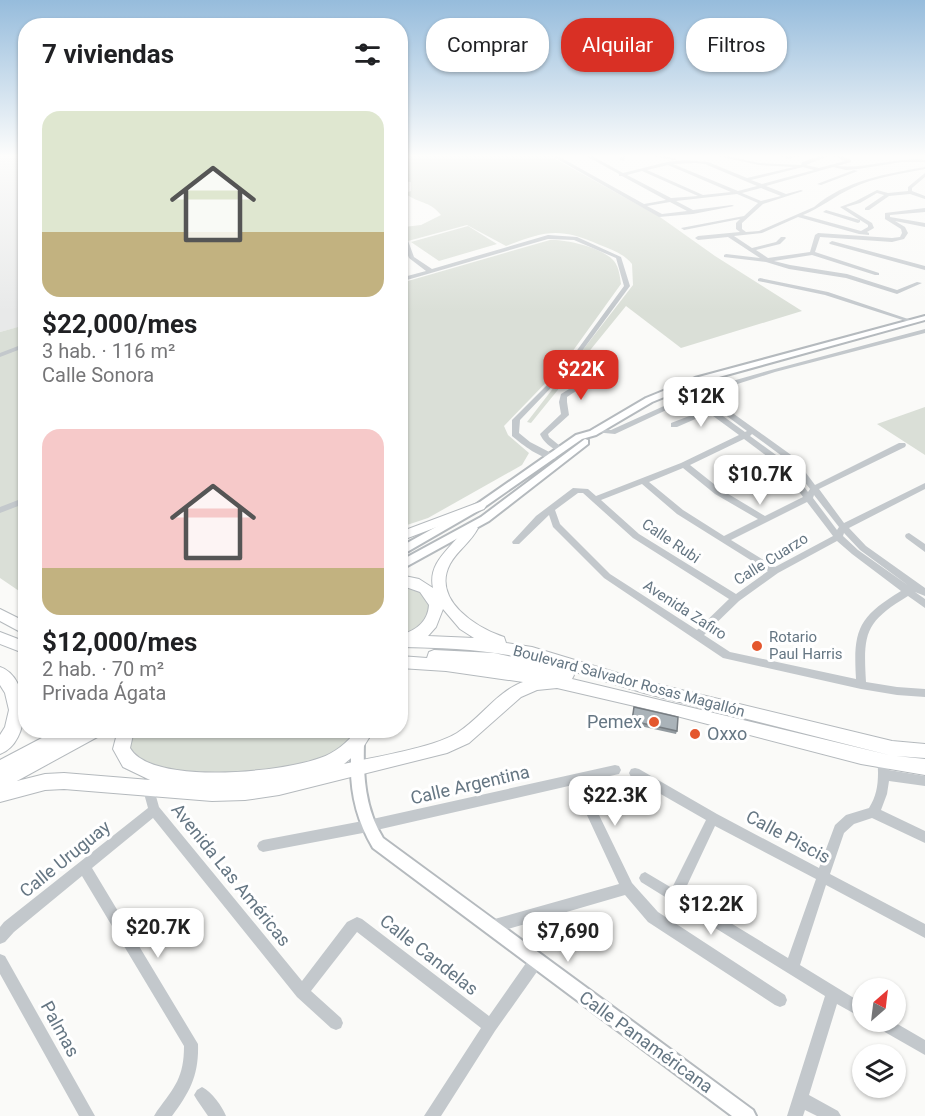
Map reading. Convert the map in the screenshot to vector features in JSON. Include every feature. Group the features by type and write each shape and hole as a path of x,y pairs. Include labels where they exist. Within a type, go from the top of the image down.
{"highway":[{"path":"408,534 480,506"},
{"path":"472,528 440,569 440,586 446,603 457,617 474,631 532,653"},
{"path":"408,581 427,589 432,594 437,609 427,629 408,638"},
{"path":"0,615 18,625"},
{"path":"0,638 18,645"},
{"name":"Boulevard Salvador Rosas Magallón","path":"408,640 465,642 532,653 644,695 887,761 925,768"},
{"path":"408,648 443,648 508,654 644,695"},
{"path":"408,655 494,659 599,681"},
{"name":"Boulevard Salvador Rosas Magallón","path":"408,663 490,669 644,695"},
{"path":"0,673 16,697 17,706 14,725 8,738 0,747"},
{"path":"124,738 122,749 125,760 141,771 150,781 212,793 245,792 279,787 425,753 455,743 515,692 536,684 558,682"},
{"path":"0,761 45,738"},
{"path":"0,769 58,738"},
{"path":"0,780 73,738"},
{"path":"0,780 80,738"},
{"path":"0,794 45,782 255,778 335,760 361,738"},
{"path":"887,761 925,747"},
{"name":"Boulevard Salvador Rosas Magallón","path":"887,761 925,751"}],"main road":[{"path":"408,547 480,506 579,437 595,432 649,400 699,381 925,318"},
{"path":"408,562 472,528 533,484 595,432"},
{"name":"Calle Panaméricana","path":"362,738 356,768 368,826 378,843 747,1116"},
{"path":"335,760 356,768"}],"street":[{"path":"646,208 663,216 718,208"},
{"path":"686,208 693,212"},
{"path":"745,234 738,226 755,208"},
{"path":"698,238 760,232 816,208"},
{"path":"844,208 870,224"},
{"path":"887,218 886,214 891,212 925,210"},
{"path":"826,212 870,224"},
{"path":"798,216 892,240"},
{"path":"684,228 745,217"},
{"path":"887,218 925,225"},
{"path":"812,253 818,235 892,240 902,237 905,233 903,228 887,218"},
{"path":"861,233 872,228 870,224"},
{"path":"408,278 548,237 560,236 590,244 618,257 627,286 566,369 516,420 516,434 527,444 552,457"},
{"path":"730,236 767,260 812,253 877,274"},
{"path":"751,250 778,243 783,238"},
{"path":"832,243 925,268"},
{"path":"408,248 412,258 431,271"},
{"path":"726,256 767,260 789,267 847,276 897,292 919,283"},
{"path":"847,276 854,268"},
{"path":"760,280 826,293 914,322"},
{"path":"595,432 620,430 650,413 696,394 925,331"},
{"path":"0,355 18,348"},
{"path":"561,450 545,438 544,434 565,415 564,396 591,378 587,372"},
{"path":"696,394 787,461 815,488 843,527 863,548 917,590 925,604"},
{"path":"674,425 715,408"},
{"path":"516,543 576,490 585,491 596,499 684,465 750,432"},
{"path":"723,540 809,497 815,488 902,445"},
{"path":"718,492 787,461"},
{"path":"787,461 838,537 855,552 917,590"},
{"path":"684,465 718,492 764,519"},
{"path":"643,481 680,512 775,571"},
{"path":"838,537 843,527 925,486"},
{"name":"Calle Rubi","path":"596,499 636,536 735,599"},
{"path":"0,510 18,503"},
{"name":"Avenida Zafiro","path":"552,509 556,525 607,576 726,655 861,685 925,693"},
{"path":"909,536 925,549"},
{"name":"Calle Cuarzo","path":"697,636 735,599 775,571 838,537"},
{"path":"861,685 859,645 863,628 873,615 917,590"},
{"path":"792,967 839,830 850,819 873,812 881,800 887,761 925,781"},
{"name":"Calle Argentina","path":"263,846 368,826 615,770"},
{"name":"Calle Piscis","path":"635,773 713,818 925,931"},
{"path":"576,779 627,888 653,917 780,1000"},
{"name":"Avenida Las Américas","path":"150,781 154,810 302,992 336,1023"},
{"name":"Calle Uruguay","path":"0,937 9,927 154,810"},
{"path":"873,812 925,837"},
{"path":"675,896 713,818"},
{"path":"84,867 191,1044 192,1065 186,1083 162,1116"},
{"path":"645,878 852,1005"},
{"path":"491,927 627,888"},
{"name":"Calle Candelas","path":"302,992 352,927 357,924 490,1026"},
{"name":"Palmas","path":"0,961 87,1116"},
{"path":"432,1116 490,1026 536,961"},
{"path":"795,1116 833,994"},
{"path":"898,1032 925,1048"},
{"path":"202,1095 218,1116"},
{"path":"800,1099 832,1116"}],"shaded area":[{"path":"0,208 18,208 18,327 0,332"},
{"path":"434,208 644,208 802,311 681,348 626,306 531,423 527,422 633,285 632,264 613,250 563,233 543,234 506,246 467,225 408,241 408,227 421,225 441,215"},
{"path":"468,226 497,244 439,261 411,242"},
{"path":"550,240 584,245 609,256 617,266 621,284 562,366 504,426 508,435 529,453 522,465 428,518 408,525 408,281"},
{"path":"18,327 18,590 0,578 0,332"},
{"path":"925,407 925,455 877,424"},
{"path":"408,589 424,593 433,616 421,629 408,633"},
{"path":"129,738 352,738 322,761 247,775 153,770 128,746"}],"building":[{"name":"Pemex","path":"634,707 678,717 677,731 632,721"}],"place":[{"name":"Rotario Paul Harris","path":"757,646"},
{"name":"Pemex","path":"654,722"},
{"name":"Oxxo","path":"695,734"}]}
